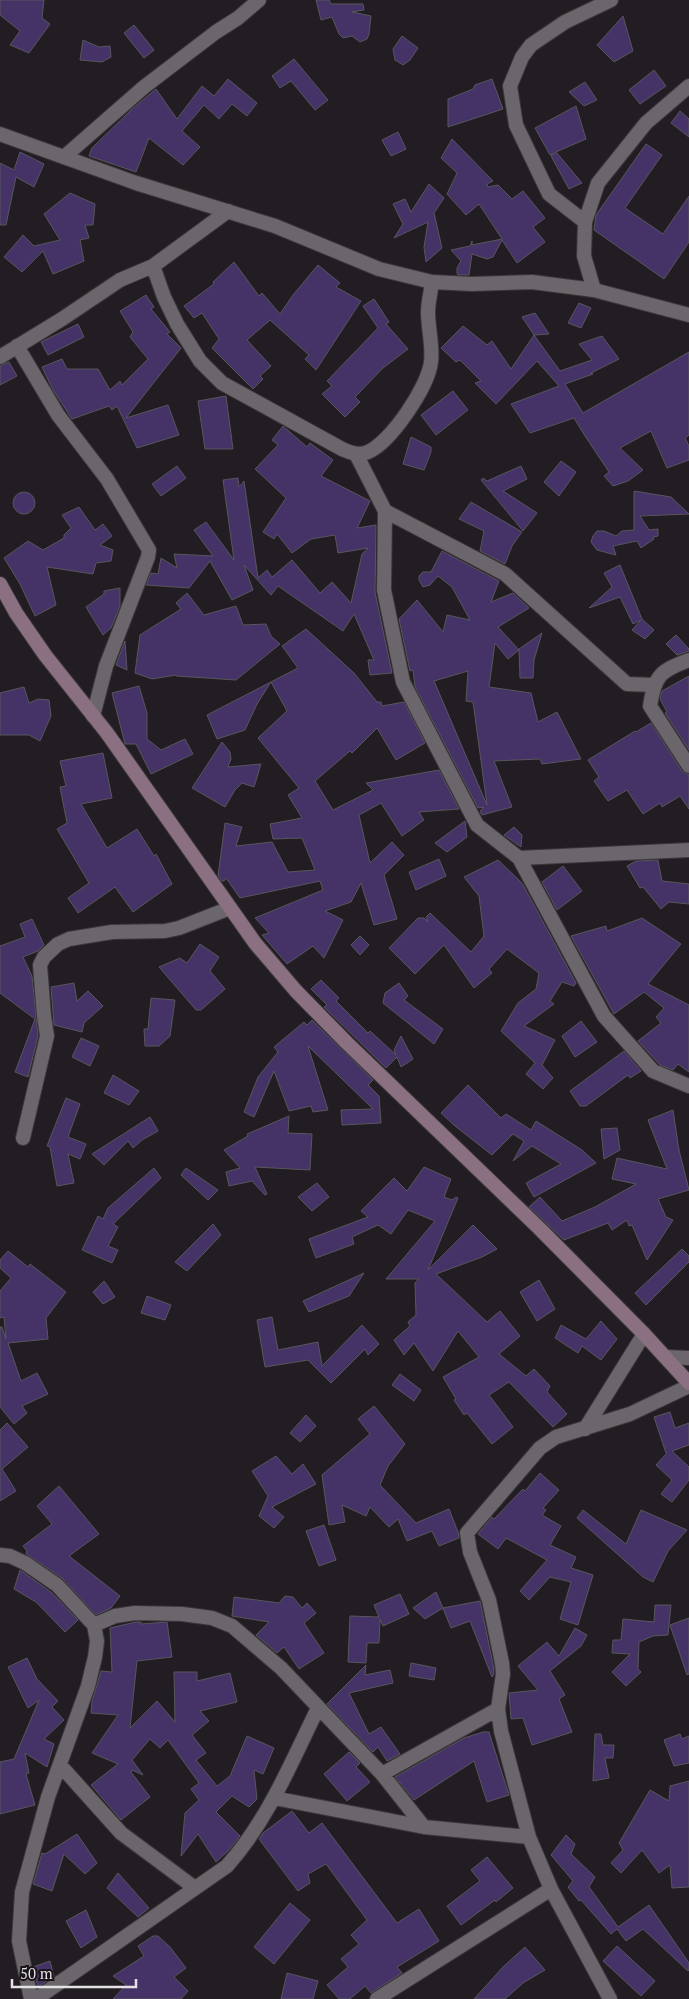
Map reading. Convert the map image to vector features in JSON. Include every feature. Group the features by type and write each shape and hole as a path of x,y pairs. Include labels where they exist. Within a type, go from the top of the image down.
{"main road":[{"path":"0,584 16,613 45,655 93,716 255,943 302,998 540,1229 666,1357 689,1385"}],"street":[{"path":"64,157 144,87 216,32 238,18 259,0"},
{"path":"585,222 549,194 516,125 510,86 522,57 530,44 565,22 611,0"},
{"path":"594,290 584,256 585,222 598,183 646,123 689,86"},
{"path":"0,134 136,183 275,226 379,269 432,282 472,284 532,282 594,290 689,314"},
{"path":"0,357 62,319 120,280 153,266 228,211"},
{"path":"153,266 164,297 177,324 200,361 222,383 342,449 356,454 367,453 376,448 415,403 431,364 432,345 428,312 432,282"},
{"path":"17,346 58,415 106,479 149,550 106,666 93,716"},
{"path":"356,454 385,511 384,590 402,682 477,825 519,858 604,1016 653,1071 689,1086"},
{"path":"385,511 505,574 627,684 654,685"},
{"path":"689,660 668,668 654,685 650,706 689,766"},
{"path":"519,858 689,850"},
{"path":"23,1138 47,1036 40,965 44,957 58,944 69,940 112,932 165,931 180,928 230,908"},
{"path":"585,1429 644,1334"},
{"path":"666,1357 689,1358"},
{"path":"610,1999 551,1889 529,1837 501,1730 498,1708 503,1674 502,1663 488,1600 470,1552 467,1533 540,1448 556,1438 630,1414 689,1385"},
{"path":"0,1555 10,1556 25,1563 57,1585 94,1625 97,1641 88,1686 48,1797 22,1892 19,1941 31,1999"},
{"path":"94,1625 115,1616 135,1613 182,1614 212,1618 232,1626 281,1668 382,1774 424,1828"},
{"path":"36,1999 227,1866 244,1847 274,1798 318,1708"},
{"path":"382,1774 498,1708"},
{"path":"60,1765 121,1833 195,1888"},
{"path":"274,1798 424,1828 529,1837"},
{"path":"377,1999 551,1889"}],"building":[{"path":"0,0 44,0 42,18 50,24 29,53 10,45 20,31 0,15"},
{"path":"316,0 329,0 331,4 363,4 364,10 352,12 371,16 367,39 360,42 352,36 343,38 339,34 332,17 321,20"},
{"path":"623,16 633,51 614,62 597,45"},
{"path":"134,25 154,50 144,58 124,33"},
{"path":"402,36 418,48 410,60 403,65 395,60 393,49"},
{"path":"83,40 99,47 110,46 111,57 102,62 80,60"},
{"path":"294,59 328,100 315,110 291,81 280,88 272,76"},
{"path":"654,70 666,86 640,104 629,90"},
{"path":"228,79 257,103 247,116 232,104 219,119 204,105 182,131 200,147 183,165 149,138 136,172 89,156 92,148 132,109 156,89 177,119 202,86 214,96"},
{"path":"492,79 503,109 448,127 448,99 473,89 475,85"},
{"path":"585,82 597,100 584,106 569,92"},
{"path":"576,106 586,139 556,152 582,183 569,189 551,156 555,153 550,155 535,128"},
{"path":"680,111 689,119 689,137 671,123"},
{"path":"398,132 406,149 391,156 382,140"},
{"path":"452,139 493,181 487,184 488,187 498,185 512,199 523,191 545,218 533,227 545,242 517,263 502,240 493,257 487,259 472,254 469,275 458,275 457,268 461,261 451,250 470,246 472,241 472,245 502,239 479,204 466,215 447,194 457,173 441,158"},
{"path":"646,144 662,155 625,208 663,234 689,196 689,242 664,279 594,230 596,215"},
{"path":"20,152 44,164 34,187 16,177 6,225 0,225 0,163 14,170"},
{"path":"429,184 444,198 434,213 442,248 426,262 424,247 428,222 394,238 403,224 393,204 405,199 411,212"},
{"path":"70,193 95,204 93,225 85,225 89,238 80,240 84,261 53,274 43,251 22,272 4,257 23,235 34,246 60,240 44,214"},
{"path":"234,262 259,296 262,293 280,314 318,265 340,283 336,287 361,301 316,370 305,359 309,355 270,320 247,340 271,366 260,376 263,379 253,389 212,348 219,339 202,313 194,318 184,306 214,284 213,282"},
{"path":"146,295 154,307 151,309 170,332 167,334 181,348 126,418 168,405 179,435 137,448 117,406 112,410 109,406 72,419 53,390 42,367 62,359 67,369 98,369 110,390 120,381 122,385 148,359 130,337 133,332 120,311"},
{"path":"374,299 389,322 386,324 408,349 383,368 355,397 360,402 345,417 322,394 332,386 327,381 378,328 363,306"},
{"path":"579,303 591,308 581,328 568,323"},
{"path":"535,313 549,334 534,335 522,317"},
{"path":"78,324 84,337 48,355 41,342"},
{"path":"463,326 487,345 492,341 511,369 534,335 560,371 592,360 579,344 602,336 619,359 591,373 593,374 565,384 583,413 689,352 689,435 685,438 689,446 689,460 667,468 651,431 620,448 643,470 628,481 613,486 604,476 609,472 574,418 530,433 511,404 559,386 537,361 496,404 475,383 481,381 460,360 456,362 441,348"},
{"path":"9,362 17,376 0,385 0,366"},
{"path":"453,391 468,410 436,435 421,415"},
{"path":"226,396 233,449 205,449 198,401"},
{"path":"283,426 307,447 310,443 333,460 321,476 370,501 357,528 376,525 375,592 392,673 370,675 368,660 374,660 354,614 343,631 278,586 271,595 244,565 253,590 232,600 210,561 189,588 146,585 151,573 158,574 161,558 177,568 174,554 213,556 194,530 206,522 234,560 223,480 238,478 239,487 244,481 258,578 267,570 272,577 292,560 320,593 332,582 351,603 362,554 368,548 338,553 335,535 311,539 292,553 277,534 274,539 263,532 286,498 255,469 278,445 272,440"},
{"path":"411,437 431,447 424,470 403,464"},
{"path":"561,461 576,472 559,496 544,482"},
{"path":"177,466 186,478 161,496 152,484"},
{"path":"521,466 527,479 503,491 537,513 523,531 481,480 483,478 487,481"},
{"path":"634,491 671,497 689,514 640,516 649,530 658,529 658,536 653,537 654,539 641,548 637,541 613,546 616,555 597,550 591,542 597,531 604,531 616,536 622,531 634,530"},
{"path":"24,492 34,499 35,503 28,513 24,514 14,507 13,503 20,493"},
{"path":"471,502 522,532 512,546 505,564 480,551 484,531 459,519"},
{"path":"79,507 95,530 103,524 112,536 100,545 113,550 111,561 96,563 93,574 47,567 56,605 35,616 20,584 4,558 28,541 43,550 64,538 64,535 71,528 62,515"},
{"path":"442,551 499,581 491,602 513,593 529,608 498,627 519,650 508,659 495,643 489,687 531,693 538,722 557,712 581,759 542,764 540,759 494,761 512,807 482,815 480,811 484,807 478,808 415,687 413,670 410,671 399,619 417,600 443,632 447,615 470,620 452,587 438,576 430,585 423,587 419,576 423,572 431,572","holes":["468,671 466,701 473,702 487,805 434,681"]},
{"path":"620,565 642,619 654,630 645,639 632,630 641,620 633,624 620,597 589,608 612,587 604,573"},
{"path":"120,588 120,606 111,628 103,635 86,607 104,594 104,591"},
{"path":"187,593 204,615 236,606 243,625 266,624 271,636 280,644 236,680 176,675 152,679 135,673 140,635 181,609 176,603"},
{"path":"306,629 354,673 377,702 381,702 382,706 404,702 425,743 396,760 377,728 352,753 350,751 315,781 333,810 373,790 366,783 439,770 459,809 419,812 424,820 402,836 381,803 359,815 370,863 392,842 404,855 384,875 397,919 374,925 361,883 351,902 325,911 343,920 324,958 313,946 287,964 262,935 269,933 255,918 323,890 320,881 240,898 226,878 222,881 218,876 225,823 242,827 236,846 272,842 288,872 315,870 302,838 273,839 270,824 302,818 288,795 299,788 258,738 287,711 271,682 257,704 245,730 217,739 207,715 298,668 282,646"},
{"path":"542,633 534,660 533,678 520,678 519,649"},
{"path":"676,635 689,651 677,655 666,644"},
{"path":"125,641 127,670 116,665"},
{"path":"689,676 689,750 665,713 667,712 660,699 662,691"},
{"path":"139,686 147,713 147,739 161,750 185,739 193,754 151,774 136,744 125,744 112,693"},
{"path":"24,687 29,703 38,699 49,700 51,716 40,741 29,735 0,735 0,693"},
{"path":"651,723 682,771 689,775 689,809 680,796 662,807 660,803 643,814 627,790 608,801 594,781 599,777 588,760"},
{"path":"222,742 230,752 231,759 228,767 261,764 254,787 242,783 235,790 225,807 192,788"},
{"path":"103,753 112,798 81,804 107,848 137,829 154,856 156,854 172,884 133,912 115,887 78,913 68,898 89,883 57,829 67,823 60,787 66,786 60,761"},
{"path":"465,821 467,837 447,852 435,843"},
{"path":"514,827 522,835 521,847 504,835"},
{"path":"439,859 446,876 416,890 409,872"},
{"path":"498,860 522,883 576,983 574,986 562,982 550,1001 554,1004 524,1026 555,1040 542,1065 553,1078 543,1089 526,1074 535,1063 501,1031 518,1003 536,989 539,973 507,949 489,969 492,973 474,988 444,945 415,974 389,948 418,918 424,918 428,922 426,917 430,913 471,952 484,936 479,896 464,877"},
{"path":"658,860 662,881 689,884 689,904 669,902 661,909 643,887 640,888 627,866 636,861"},
{"path":"563,866 582,891 557,910 542,882"},
{"path":"642,918 681,944 648,984 689,1005 689,1072 678,1064 673,1070 660,1065 638,1041 661,1023 656,1017 664,1008 644,992 614,1014 571,936 606,926 607,931"},
{"path":"32,919 44,945 38,951 23,957 32,976 38,1036 28,1077 15,1072 35,1019 0,993 0,946 25,937 20,924"},
{"path":"360,936 369,945 360,955 351,945"},
{"path":"200,944 219,957 210,971 225,989 201,1010 196,1010 159,967 180,958 187,963"},
{"path":"321,980 339,998 336,1001 368,1033 370,1031 396,1055 394,1050 401,1036 413,1059 401,1067 397,1057 386,1068 324,1007 327,1005 311,989"},
{"path":"74,983 77,1001 88,991 103,1006 84,1023 82,1032 54,1025 51,987"},
{"path":"399,983 408,996 404,1000 443,1029 434,1044 383,1003 385,993"},
{"path":"151,998 175,1000 170,1036 159,1046 145,1046 144,1029 148,1029"},
{"path":"312,1020 373,1080 368,1085 379,1096 381,1123 342,1125 341,1110 373,1109 308,1046 328,1110 313,1112 311,1106 289,1111 274,1071 254,1117 244,1112 258,1077 278,1052 274,1047 304,1022 307,1025"},
{"path":"581,1021 597,1042 575,1057 562,1036"},
{"path":"81,1038 99,1046 90,1066 72,1057"},
{"path":"624,1051 641,1071 630,1078 628,1075 586,1106 580,1106 570,1091"},
{"path":"113,1075 139,1091 129,1105 104,1093"},
{"path":"468,1085 501,1118 506,1114 531,1130 536,1121 582,1150 596,1163 534,1197 526,1183 561,1164 532,1146 513,1161 524,1141 513,1134 492,1155 455,1126 441,1113"},
{"path":"66,1098 80,1104 68,1137 86,1144 80,1159 68,1154 74,1183 57,1186 50,1147 47,1146"},
{"path":"673,1110 679,1150 689,1190 658,1199 666,1217 673,1220 647,1260 632,1225 629,1226 627,1220 612,1230 608,1223 564,1240 529,1207 540,1197 562,1221 595,1207 636,1184 612,1179 617,1158 667,1169 648,1120"},
{"path":"289,1116 288,1133 312,1134 310,1170 255,1167 267,1194 265,1195 252,1181 229,1186 226,1172 240,1168 224,1150 248,1136 247,1134"},
{"path":"150,1117 158,1131 142,1140 133,1148 128,1141 104,1165 92,1154"},
{"path":"617,1128 620,1150 604,1159 601,1129"},
{"path":"424,1167 451,1179 444,1197 452,1200 456,1197 458,1198 428,1270 473,1225 497,1249 482,1257 436,1274 487,1322 500,1311 520,1336 499,1354 526,1376 534,1369 550,1386 547,1392 567,1414 553,1427 509,1382 489,1395 513,1427 492,1444 467,1413 464,1415 443,1377 479,1357 458,1331 433,1371 414,1343 404,1355 394,1340 410,1326 408,1322 416,1315 415,1283 419,1279 386,1279 435,1221 408,1210 391,1234 378,1225 352,1237 354,1244 316,1258 309,1239 368,1217 361,1211 394,1178 407,1191"},
{"path":"154,1168 161,1178 113,1224 118,1227 108,1246 118,1250 112,1263 82,1250 98,1216 103,1219 108,1208"},
{"path":"186,1168 218,1190 208,1200 181,1175"},
{"path":"317,1183 329,1197 312,1211 298,1197"},
{"path":"213,1224 221,1235 187,1271 175,1262"},
{"path":"682,1249 689,1256 689,1262 646,1305 635,1293"},
{"path":"8,1251 28,1267 30,1264 66,1292 46,1318 48,1339 8,1343 21,1381 37,1373 48,1394 22,1406 27,1413 14,1424 0,1407 0,1327 2,1327 6,1339 4,1317 0,1318 0,1291 11,1278 0,1268 0,1260"},
{"path":"364,1273 349,1296 309,1312 303,1301"},
{"path":"539,1280 555,1309 537,1321 520,1292"},
{"path":"104,1281 115,1297 103,1304 93,1292"},
{"path":"147,1296 171,1305 165,1320 141,1313"},
{"path":"272,1317 278,1350 318,1342 322,1366 362,1325 379,1344 368,1355 365,1349 331,1383 308,1360 265,1367 257,1320"},
{"path":"601,1321 617,1339 601,1360 582,1346 578,1353 555,1338 561,1325 586,1339"},
{"path":"400,1374 421,1390 414,1401 392,1385"},
{"path":"374,1406 405,1444 388,1466 380,1485 416,1523 449,1509 459,1538 439,1546 432,1531 407,1541 398,1519 389,1527 370,1507 366,1516 342,1505 345,1522 329,1525 322,1475 370,1434 358,1419"},
{"path":"670,1412 675,1428 689,1423 689,1445 672,1451 689,1467 689,1480 672,1502 661,1494 672,1480 656,1465 667,1453 654,1417"},
{"path":"306,1415 316,1426 300,1442 290,1433"},
{"path":"7,1423 28,1447 2,1469 16,1491 0,1501 0,1430"},
{"path":"276,1456 292,1474 303,1464 316,1484 272,1507 284,1517 274,1528 259,1516 268,1496 252,1471"},
{"path":"540,1473 559,1490 543,1508 546,1510 542,1515 561,1526 550,1545 576,1557 571,1568 593,1575 578,1625 560,1619 571,1582 550,1577 529,1600 520,1591 547,1560 506,1538 498,1549 478,1534 492,1517 494,1519 523,1489 525,1491"},
{"path":"59,1486 99,1534 69,1556 120,1596 111,1608 96,1615 62,1578 26,1554 27,1551 23,1546 52,1524 37,1506"},
{"path":"583,1510 626,1544 641,1510 687,1530 668,1551 653,1582 643,1577 577,1518"},
{"path":"324,1525 336,1560 319,1566 306,1531"},
{"path":"20,1570 51,1592 78,1620 65,1632 36,1602 14,1589"},
{"path":"436,1592 443,1608 425,1619 413,1608"},
{"path":"400,1594 409,1614 383,1626 380,1619 379,1643 367,1643 366,1663 348,1662 350,1616 379,1617 374,1605"},
{"path":"285,1596 293,1597 302,1608 307,1603 316,1613 304,1623 324,1653 299,1669 284,1647 277,1653 256,1635 269,1622 232,1616 234,1597 279,1603"},
{"path":"480,1601 493,1664 494,1674 492,1677 470,1621 451,1628 443,1608"},
{"path":"655,1605 671,1605 668,1635 653,1636 639,1642 638,1669 641,1672 626,1686 612,1672 630,1654 612,1653 613,1640 621,1640 623,1619 654,1622"},
{"path":"689,1618 689,1674 687,1675 670,1625"},
{"path":"141,1622 141,1624 167,1622 172,1657 137,1661 130,1728 157,1701 175,1722 174,1672 197,1672 197,1681 230,1673 237,1702 200,1711 209,1721 192,1735 206,1753 196,1760 217,1786 230,1776 247,1736 274,1748 263,1774 254,1770 257,1799 249,1807 232,1796 216,1812 240,1836 216,1862 198,1834 181,1856 185,1813 199,1800 191,1789 199,1783 168,1740 160,1748 150,1739 132,1760 143,1775 132,1770 131,1772 150,1797 121,1820 91,1785 118,1764 92,1753 118,1715 91,1713 92,1701 101,1671 112,1672 110,1628"},
{"path":"575,1628 587,1635 581,1646 550,1671 565,1695 559,1699 572,1732 532,1745 523,1718 511,1719 509,1693 538,1690 518,1666 547,1642 559,1656"},
{"path":"27,1658 37,1679 58,1701 52,1707 64,1720 44,1739 54,1744 47,1767 25,1753 29,1773 26,1774 35,1805 0,1814 0,1762 14,1759 39,1700 28,1708 8,1667"},
{"path":"411,1663 436,1668 434,1680 409,1676"},
{"path":"366,1665 365,1675 390,1670 393,1683 349,1693 369,1734 381,1727 400,1754 387,1761 378,1747 373,1752 327,1704"},
{"path":"489,1732 509,1795 487,1802 474,1761 414,1800 395,1777 464,1738"},
{"path":"595,1734 601,1734 603,1745 614,1745 613,1758 605,1758 609,1778 593,1781"},
{"path":"680,1734 682,1739 689,1736 689,1763 674,1766 664,1740"},
{"path":"349,1752 360,1763 356,1767 370,1782 347,1801 324,1774"},
{"path":"689,1781 689,1887 672,1888 670,1865 659,1873 642,1850 621,1873 611,1863 623,1850 619,1843 650,1790 669,1801 670,1786"},
{"path":"292,1811 309,1833 322,1823 397,1923 419,1909 439,1941 397,1967 402,1973 371,1993 365,1986 350,1999 339,1999 327,1985 348,1967 341,1959 359,1944 351,1935 367,1920 326,1864 308,1874 310,1883 298,1891 259,1839 263,1833"},
{"path":"77,1834 97,1863 85,1874 64,1854 52,1891 33,1884 42,1853 45,1854"},
{"path":"566,1835 575,1844 571,1854 595,1877 589,1887 618,1927 649,1905 689,1963 688,1971 643,1929 626,1941 617,1929 611,1934 581,1900 579,1901 568,1887 573,1881 551,1855"},
{"path":"487,1857 513,1888 496,1902 495,1900 461,1925 447,1906 480,1881 471,1870"},
{"path":"118,1873 149,1908 138,1917 107,1888"},
{"path":"290,1903 310,1920 274,1964 254,1947"},
{"path":"86,1910 97,1937 81,1948 66,1921"},
{"path":"153,1936 158,1936 170,1947 186,1968 174,1977 188,1991 181,1999 113,1999 126,1985 113,1976 144,1956 138,1946"},
{"path":"617,1946 655,1981 641,1996 603,1961"},
{"path":"525,1947 545,1970 523,1983 505,1999 474,1999 504,1966"},
{"path":"50,1961 54,1976 38,1987 33,1967"},
{"path":"287,1973 318,1981 313,1999 281,1999"}]}
